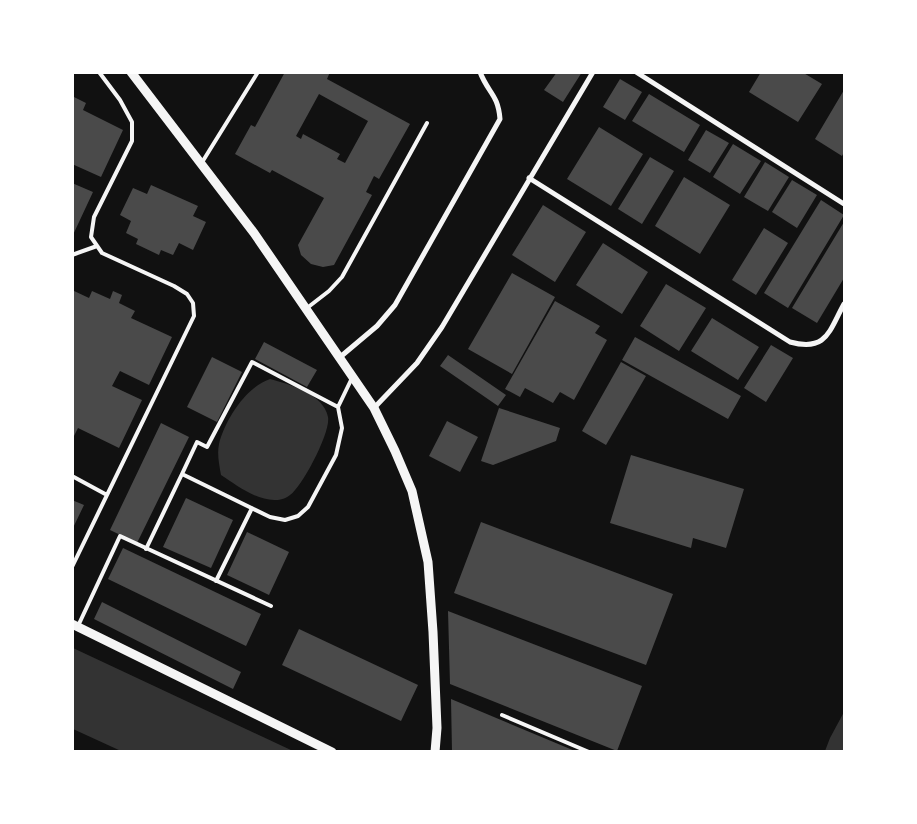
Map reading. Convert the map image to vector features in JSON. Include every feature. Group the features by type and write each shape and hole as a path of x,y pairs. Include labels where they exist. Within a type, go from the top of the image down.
{"street":[{"path":"131,72 254,233 374,408 412,491 421,524 428,562 437,728 435,752"},
{"path":"339,359 371,332 395,305 500,119 499,106 495,95 485,85 480,72"},
{"path":"374,408 417,363 442,328 593,72"},
{"path":"636,72 844,204"},
{"path":"529,178 790,342 808,347 824,340 844,304"},
{"path":"75,626 332,752"}],"lane":[{"path":"72,567 194,316 193,303 187,294 174,286 102,253 91,237 94,217 132,141 132,122 120,100 99,72"},
{"path":"201,164 258,72"},
{"path":"305,309 329,291 342,278 427,123"},
{"path":"72,255 97,246"},
{"path":"146,549 197,442 207,447 252,362 338,407"},
{"path":"182,474 270,517 285,520 298,516 308,507 336,455 342,428 338,407 352,378"},
{"path":"72,476 107,495"},
{"path":"216,581 252,508"},
{"path":"75,626 120,536 271,606"},
{"path":"502,715 589,752"}],"shaded area":[{"path":"270,379 296,387 313,396 325,409 328,417 325,434 308,471 289,496 276,500 269,500 254,495 221,475 218,455 219,444 231,415 253,389"},
{"path":"72,648 293,751 121,751 73,729"},
{"path":"844,712 844,751 825,751 830,738"}],"building":[{"path":"285,72 330,72 327,79 410,124 379,179 374,176 366,192 372,195 334,265 323,267 311,264 301,255 298,245 324,198 272,170 270,173 235,154 251,125 255,127","holes":["319,94 368,121 345,163 337,159 340,154 303,134 301,139 296,136"]},
{"path":"557,72 582,72 563,102 544,90"},
{"path":"761,72 802,72 822,84 798,122 749,92"},
{"path":"620,79 642,92 625,120 603,107"},
{"path":"844,90 844,152 842,156 815,139"},
{"path":"649,94 700,125 684,152 632,121"},
{"path":"72,96 86,103 83,110 123,130 101,177 72,164"},
{"path":"599,127 643,154 611,206 567,179"},
{"path":"706,130 729,143 710,173 688,160"},
{"path":"733,144 761,161 740,194 713,177"},
{"path":"650,157 674,171 642,224 618,209"},
{"path":"765,162 789,177 768,211 744,197"},
{"path":"684,177 730,205 700,254 655,226"},
{"path":"792,180 817,195 797,228 772,212"},
{"path":"72,183 93,192 72,237"},
{"path":"151,185 198,206 193,216 206,222 193,250 179,243 173,255 161,250 159,255 136,244 138,239 126,233 131,221 120,215 133,188 147,194"},
{"path":"821,200 844,215 788,308 764,293"},
{"path":"543,205 586,232 555,282 512,255"},
{"path":"844,222 844,278 817,323 792,308"},
{"path":"764,228 788,243 756,295 732,280"},
{"path":"603,243 648,272 622,314 576,285"},
{"path":"512,273 555,297 512,374 468,349"},
{"path":"666,284 706,308 679,351 640,326"},
{"path":"72,290 89,298 92,291 110,299 113,291 122,295 119,303 135,311 131,318 172,337 149,385 120,371 112,386 142,400 119,448 78,428 74,436 72,435"},
{"path":"555,301 600,326 595,333 607,340 574,400 560,392 553,403 525,388 520,397 505,389"},
{"path":"712,318 759,347 738,380 691,351"},
{"path":"635,337 741,396 728,419 622,360"},
{"path":"264,342 317,370 307,387 255,359"},
{"path":"771,345 793,358 766,402 744,388"},
{"path":"448,355 506,395 498,406 440,366"},
{"path":"212,357 242,372 217,422 187,407"},
{"path":"621,362 646,376 606,445 582,431"},
{"path":"499,408 560,428 556,441 493,465 481,461"},
{"path":"447,421 478,437 460,472 429,456"},
{"path":"161,423 189,437 137,543 110,530"},
{"path":"631,455 744,489 726,548 693,538 691,548 610,523"},
{"path":"186,498 233,520 211,568 163,547"},
{"path":"72,500 84,505 72,530"},
{"path":"481,522 673,594 646,665 454,593"},
{"path":"247,532 289,552 269,595 227,575"},
{"path":"123,548 261,614 246,646 108,579"},
{"path":"102,602 241,672 233,689 94,619"},
{"path":"448,611 642,686 617,751 450,684"},
{"path":"299,629 418,685 401,721 282,665"},
{"path":"451,699 575,751 575,752 452,752"}]}
